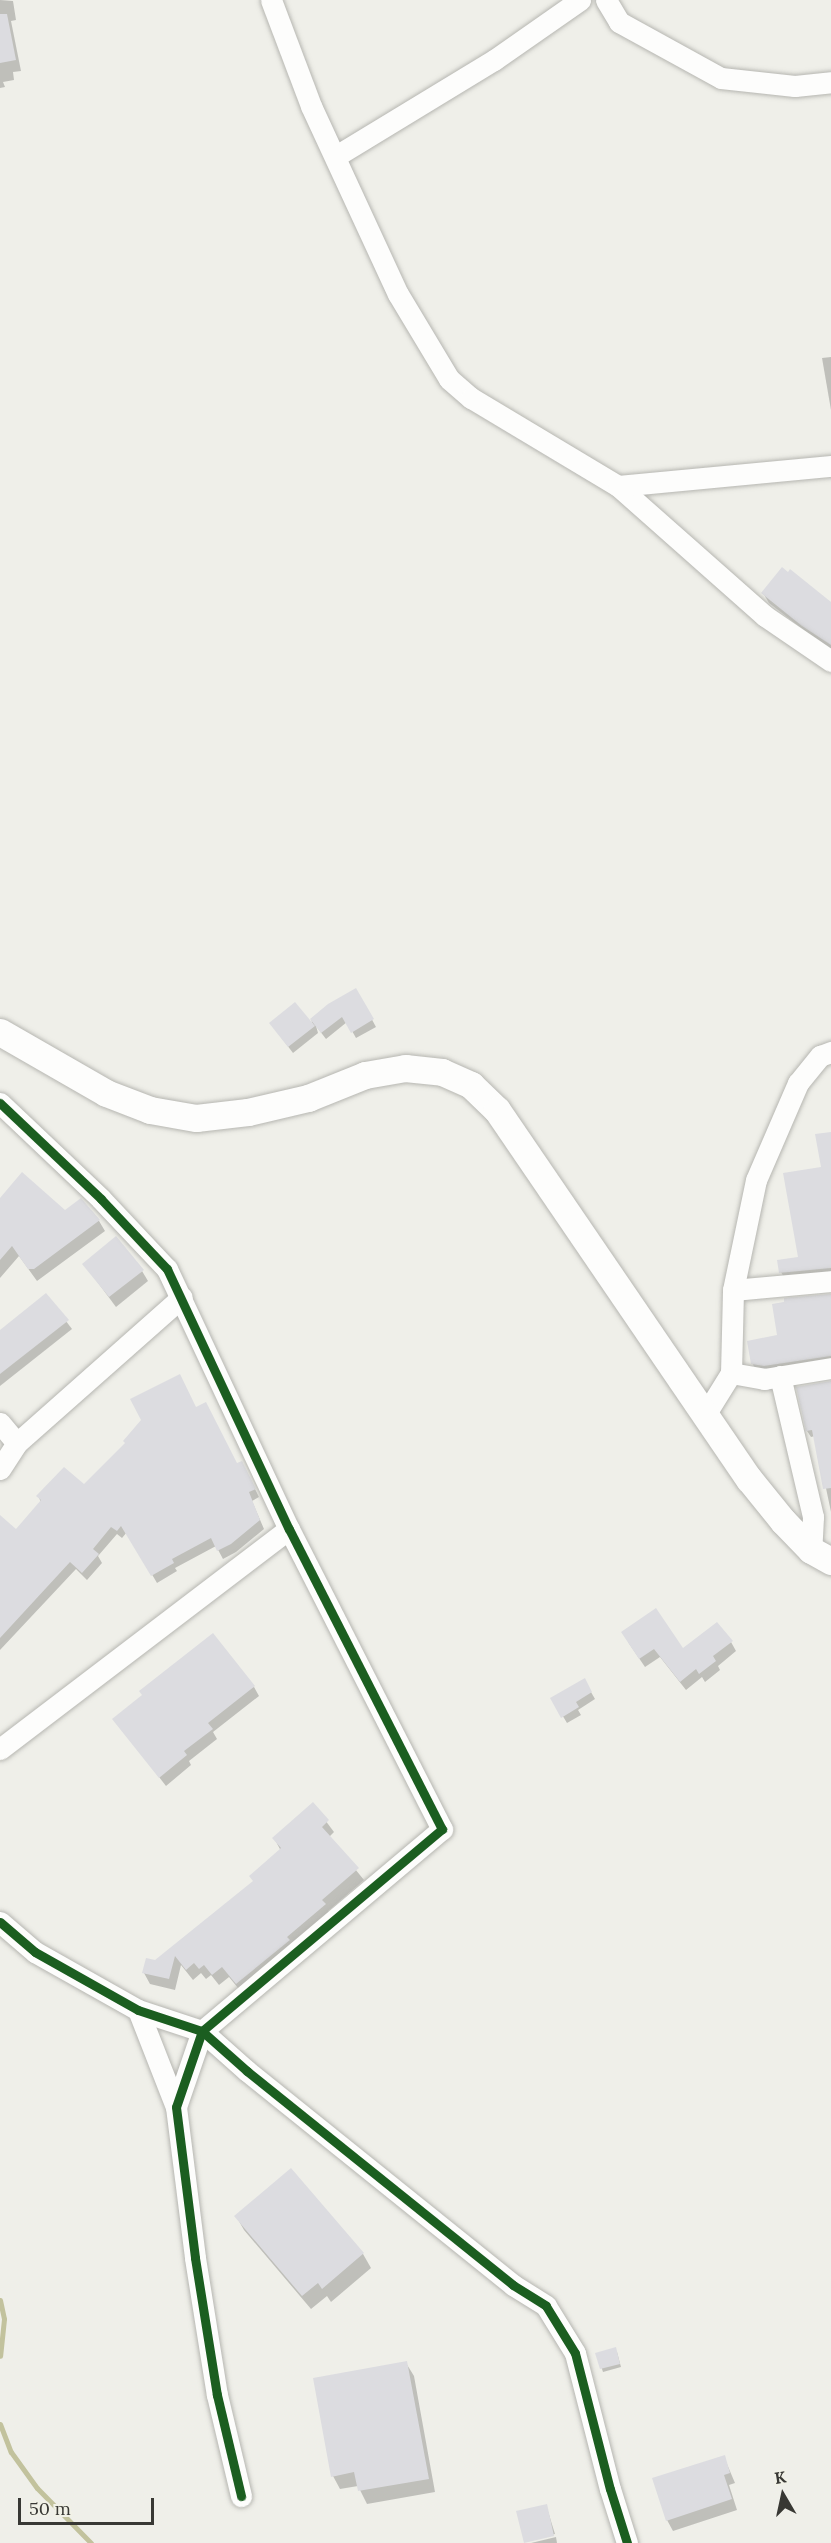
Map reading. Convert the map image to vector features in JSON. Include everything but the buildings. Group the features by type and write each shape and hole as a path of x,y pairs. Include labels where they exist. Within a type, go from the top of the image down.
{"main road":[{"path":"0,1032 106,1093 150,1110 196,1118 248,1112 298,1100 365,1075 405,1068 442,1072 471,1085 497,1110 749,1479 783,1521 821,1556"}],"street":[{"path":"270,0 311,106 398,294 449,380 471,398 618,486 765,616 831,661"},
{"path":"336,156 494,60 580,0"},
{"path":"606,0 619,22 721,78 795,86 831,82"},
{"path":"618,486 831,466"},
{"path":"705,1415 731,1373 733,1290 756,1180 798,1083 820,1056 831,1052"},
{"path":"0,1103 101,1199 160,1261 182,1297 289,1529 442,1828 201,2031 176,2107"},
{"path":"733,1290 831,1281"},
{"path":"0,1469 17,1443 182,1297"},
{"path":"731,1373 764,1379 831,1368"},
{"path":"780,1376 821,1556"},
{"path":"0,1423 17,1443"},
{"path":"0,1749 289,1529"},
{"path":"0,1922 35,1952 138,2010 201,2031 513,2285 546,2306 575,2353 610,2489 627,2543"},
{"path":"138,2010 176,2107 195,2258 217,2395 241,2496"}],"waterway":[{"path":"0,2300 4,2319 0,2356"},
{"path":"0,2424 11,2452 37,2488 91,2543"}],"cycle path":[{"path":"0,1103 101,1199 167,1269 289,1529 442,1829 202,2031 176,2107 195,2258 217,2395 241,2496"},
{"path":"0,1922 35,1952 138,2010 202,2031 247,2071 513,2285 546,2306 575,2353 610,2489 627,2543"}]}
